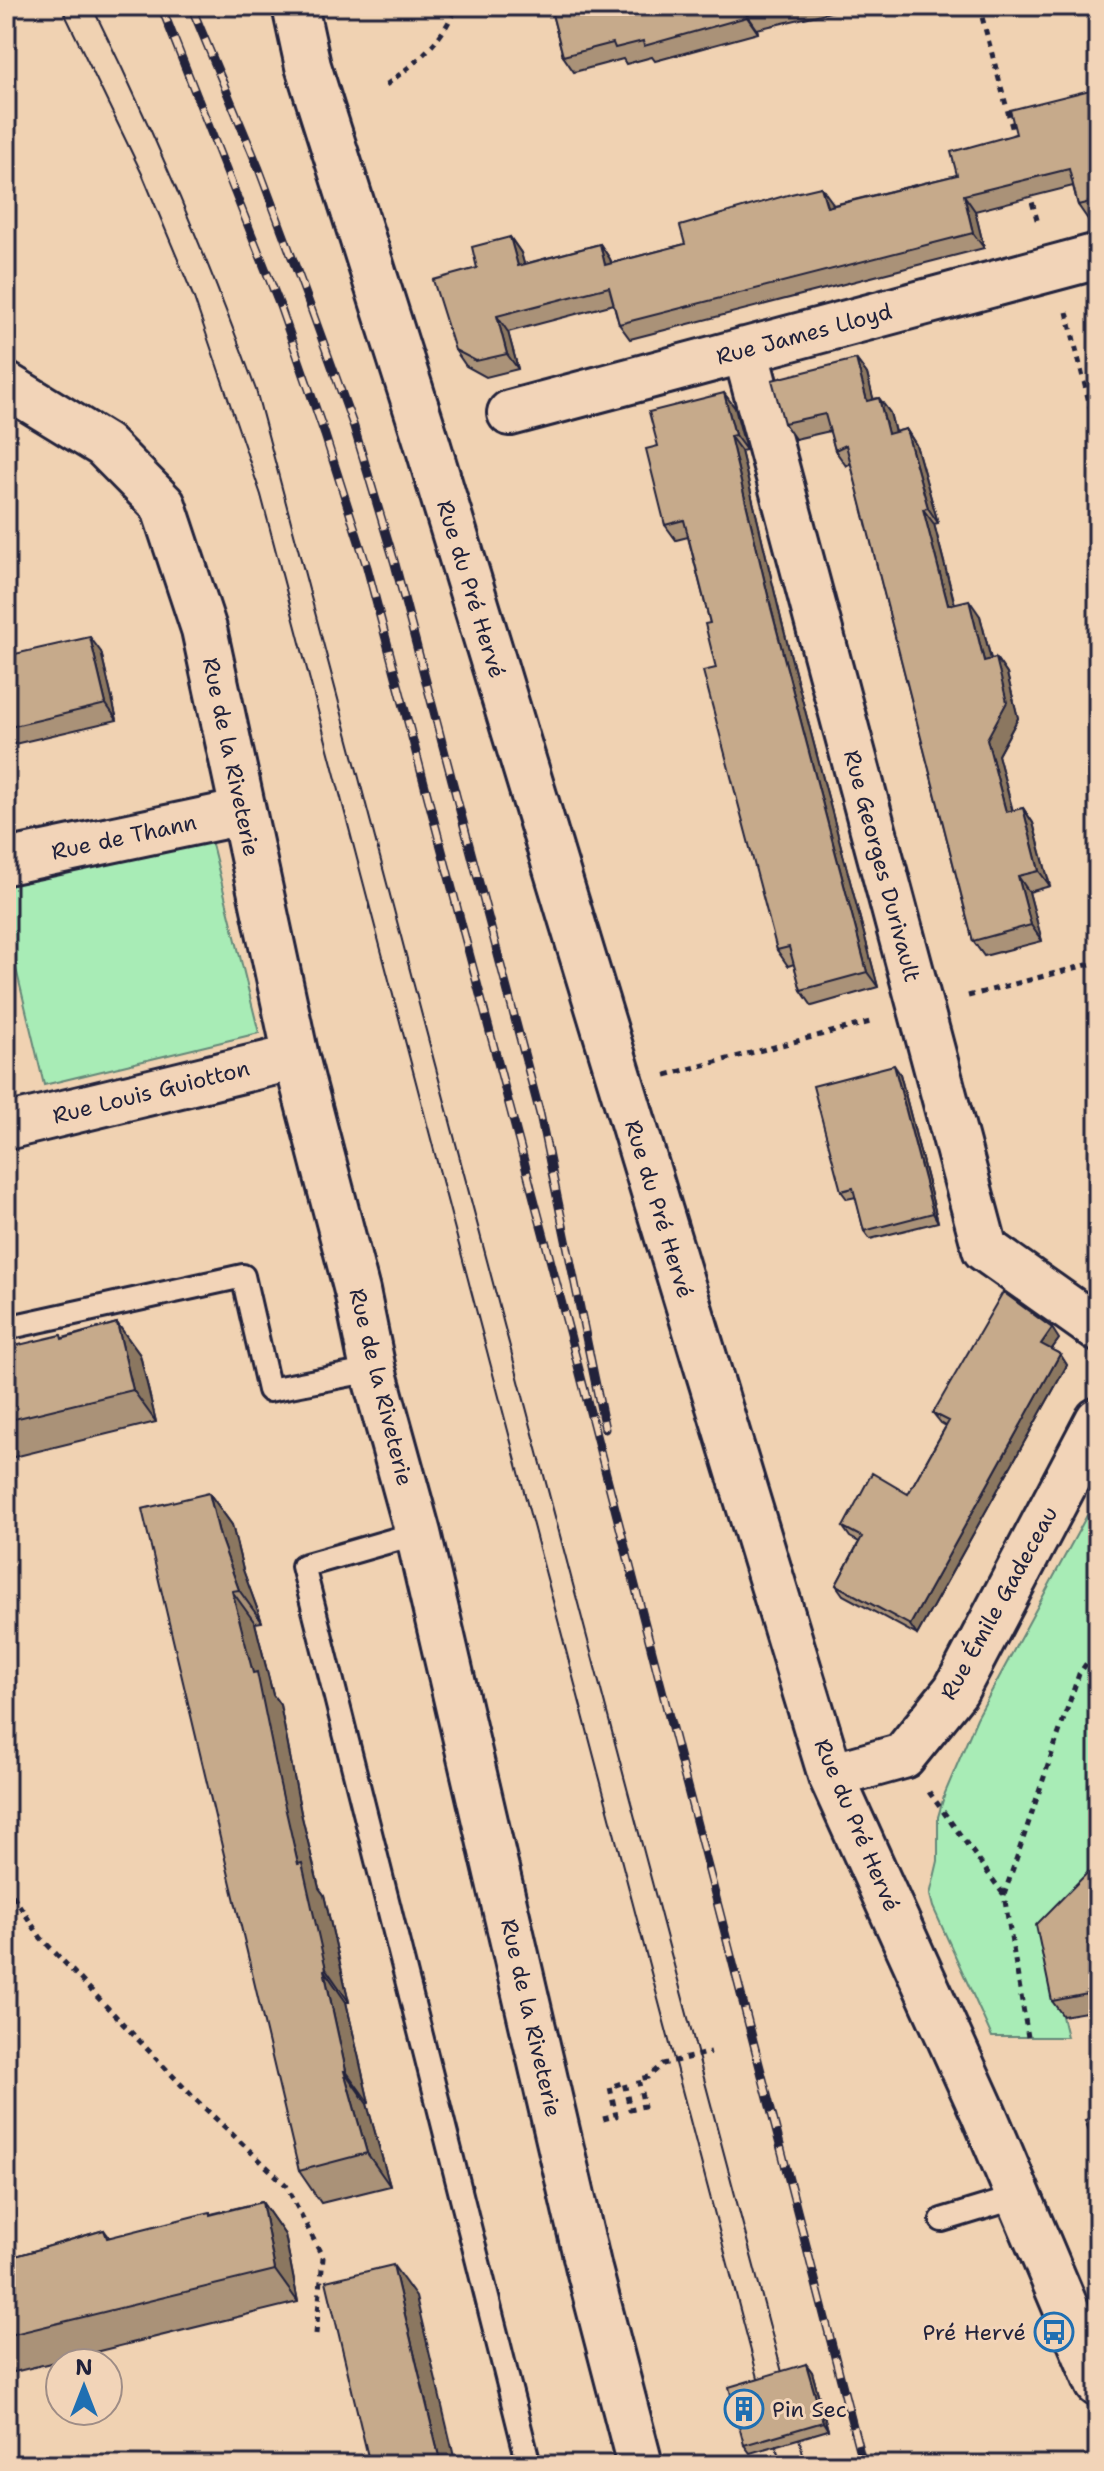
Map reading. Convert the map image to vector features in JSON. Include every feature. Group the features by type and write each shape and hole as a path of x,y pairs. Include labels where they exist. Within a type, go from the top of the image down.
{"street":[{"name":"Rue du Pré Hervé","path":"295,6 308,66 421,422 831,1776 983,2112 1098,2384"},
{"name":"Rue James Lloyd","path":"510,413 1098,256"},
{"name":"Rue Georges Durivault","path":"745,350 985,1249 1098,1329"},
{"name":"Rue de la Riveterie","path":"6,385 104,445 163,505 204,629 296,1057 357,1291 373,1370 418,1533 589,2269 640,2465"},
{"name":"Rue de Thann","path":"6,862 243,812"},
{"name":"Rue Louis Guiotton","path":"6,1127 296,1057"},
{"name":"Rue Émile Gadeceau","path":"903,1756 956,1690 1098,1420"},
{"path":"831,1776 903,1756"}],"lane":[{"path":"6,1328 243,1276 269,1390 373,1370"},
{"path":"418,1533 303,1566 529,2465"},
{"path":"942,2220 1018,2197"}],"path":[{"path":"386,85 428,53 449,25 456,6"},
{"path":"979,6 1016,143"},
{"path":"1028,189 1041,235 1056,266 1098,439"},
{"path":"1004,1895 1079,1674 1098,1647"},
{"path":"903,1756 1004,1895 1028,2037"},
{"path":"6,1885 41,1938 193,2097 286,2185 323,2258 316,2334"},
{"path":"616,2116 610,2087 624,2082 630,2109 644,2106 638,2079 648,2077 663,2064 711,2052"}],"green space":[{"path":"211,840 259,1033 44,1085 6,927 6,885"},
{"path":"1098,1495 1098,1882 1044,1940 1067,2037 992,2037 930,1895 938,1861 938,1817 977,1718"}],"building":[{"path":"550,6 778,6 746,13 747,17 644,46 643,41 615,48 613,43 563,56"},
{"path":"1098,88 1098,200 1078,205 1069,169 964,195 973,233 619,324 609,287 497,316 507,354 476,361 455,350 433,280 477,268 472,247 510,237 518,266 600,244 605,265 685,244 680,226 791,194 821,187 827,207 957,175 951,152 1016,134 1010,110"},
{"path":"856,359 867,401 879,398 888,434 906,429 928,508 923,509 948,605 969,600 984,661 996,658 1007,702 987,739 1006,812 1023,808 1039,871 1018,876 1031,925 973,941 846,445 835,450 825,414 784,423 772,380"},
{"path":"724,393 735,435 730,436 771,608 867,972 801,990 789,947 777,950 703,671 716,668 705,624 710,623 684,520 665,525 646,449 658,446 649,412"},
{"path":"90,637 106,704 6,728 6,656"},
{"path":"894,1065 933,1213 864,1231 853,1188 841,1191 813,1086"},
{"path":"1003,1292 1052,1328 1041,1344 1060,1354 910,1625 836,1585 862,1537 843,1527 872,1473 908,1494 949,1421 933,1413"},
{"path":"117,1323 133,1390 6,1421 6,1348 61,1335 62,1339"},
{"path":"209,1493 220,1537 239,1590 232,1591 253,1673 257,1672 298,1864 302,1863 326,1969 344,2071 367,2153 299,2171 142,1509"},
{"path":"1098,1862 1098,1992 1052,2001 1036,1925"},
{"path":"1098,2115 1098,2154 1085,2120"},
{"path":"262,2202 275,2270 6,2336 6,2259 104,2230 107,2238"},
{"path":"393,2265 441,2465 370,2465 326,2281"},
{"path":"806,2364 823,2422 744,2445 729,2387"}],"tram line":[{"path":"61,6 143,176 194,298 261,495 781,2465"},
{"path":"92,6 179,196 256,390 787,2391"},
{"path":"794,2419 806,2465"}],"railway":[{"path":"161,6 280,306 367,567 863,2465"},
{"path":"191,6 259,169 309,303 354,427 395,564 540,1114 605,1429"}],"place":[{"name":"Pré Hervé","path":"1054,2332"},
{"name":"Pin Sec","path":"744,2409"}]}
